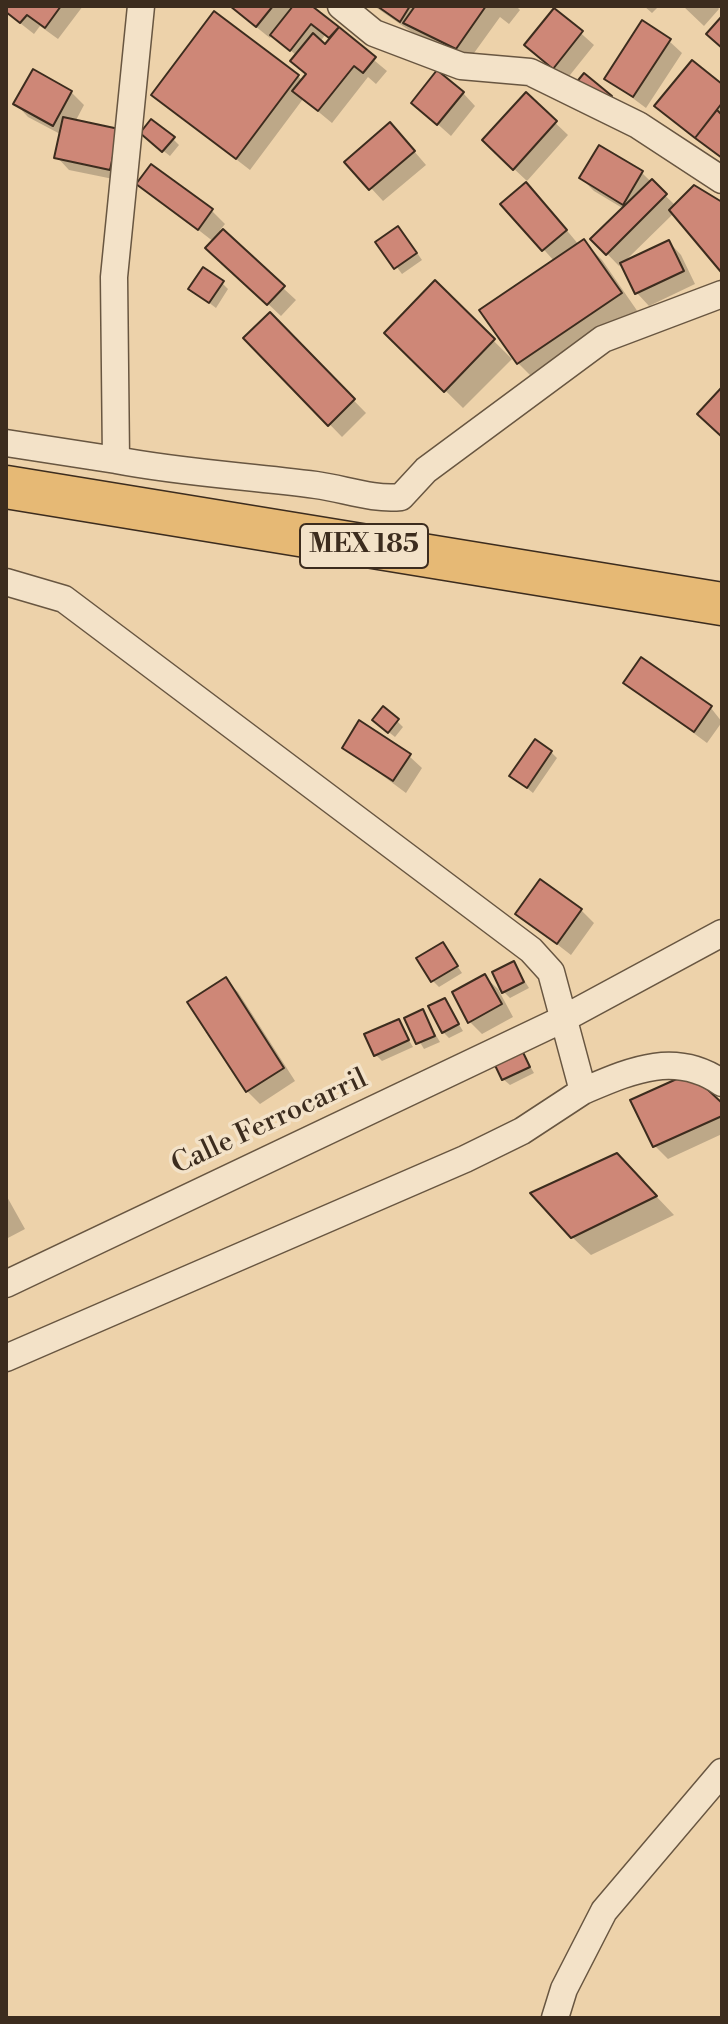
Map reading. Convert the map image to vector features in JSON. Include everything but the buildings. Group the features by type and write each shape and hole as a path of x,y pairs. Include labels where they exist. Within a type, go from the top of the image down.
{"main road":[{"name":"MEX 185","path":"6,487 722,604"}],"street":[{"path":"116,460 114,277 141,6"},
{"path":"341,6 374,33 461,66 530,72 638,125 722,180"},
{"path":"6,443 187,473 318,485 383,499 401,497 426,470 603,339 722,294"},
{"path":"6,582 64,599 531,950 551,972 561,1020 583,1091"},
{"name":"Calle Ferrocarril","path":"6,1284 561,1020 722,933"},
{"path":"6,1358 465,1159 522,1131 583,1091 640,1067 671,1064 707,1073 722,1083"},
{"path":"555,2018 564,1989 604,1911 722,1772"}]}
